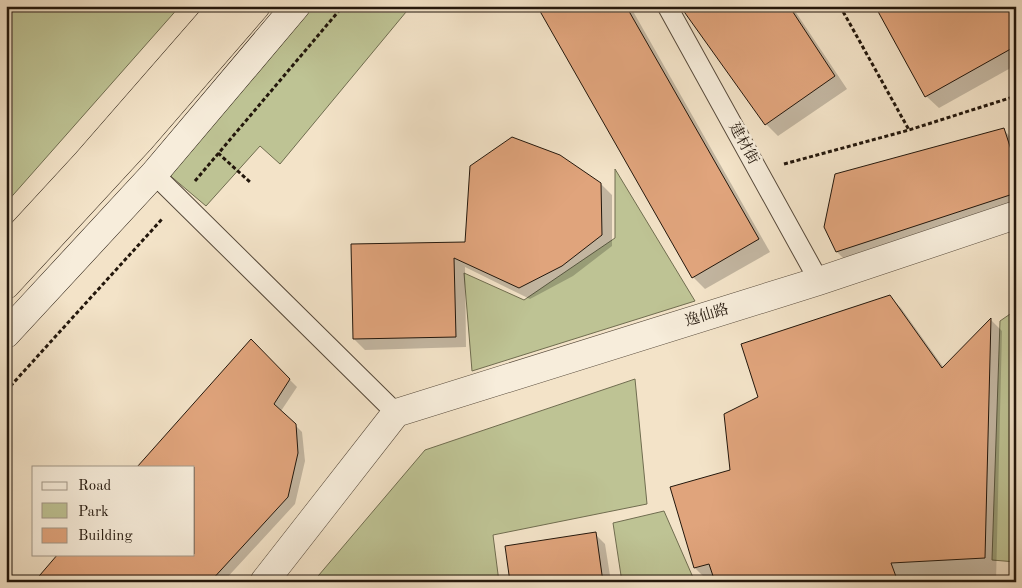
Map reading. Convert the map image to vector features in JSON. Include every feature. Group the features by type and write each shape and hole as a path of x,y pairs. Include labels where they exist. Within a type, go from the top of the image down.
{"highway":[{"path":"6,250 87,162 223,6"},
{"path":"6,285 140,140 256,6"}],"street":[{"path":"6,334 154,174 296,6"},
{"name":"逸仙路","path":"396,413 819,281 1016,215"},
{"path":"264,582 396,413"}],"lane":[{"name":"建材街","path":"667,6 819,281"},
{"path":"154,174 396,413"}],"path":[{"path":"840,6 909,130"},
{"path":"758,171 909,130 1016,96"},
{"path":"218,153 252,183"}],"green space":[{"path":"6,6 180,6 6,203"},
{"path":"308,6 411,6 280,164 260,146 206,206 167,173"},
{"path":"615,169 695,301 472,371 464,273 524,300 615,238"},
{"path":"1016,310 1016,562 992,560 1000,321"},
{"path":"635,379 647,504 493,535 499,582 313,582 425,450"},
{"path":"664,511 695,582 622,582 613,523"}],"building":[{"path":"537,6 626,6 759,239 692,278"},
{"path":"680,6 789,6 835,76 765,125"},
{"path":"875,6 1016,6 1016,46 925,97"},
{"path":"1004,128 1016,165 1016,193 836,252 824,227 835,174"},
{"path":"512,137 560,155 601,183 602,235 562,266 519,288 454,258 456,337 353,339 351,244 465,242 470,166"},
{"path":"890,295 942,368 991,318 985,558 891,563 898,582 715,582 709,564 694,568 670,487 730,470 724,414 758,397 741,344"},
{"path":"251,339 290,379 274,404 296,424 298,453 288,497 210,582 34,582 56,556 195,556 195,466 138,466"},
{"path":"596,532 603,582 510,582 505,546"}]}
